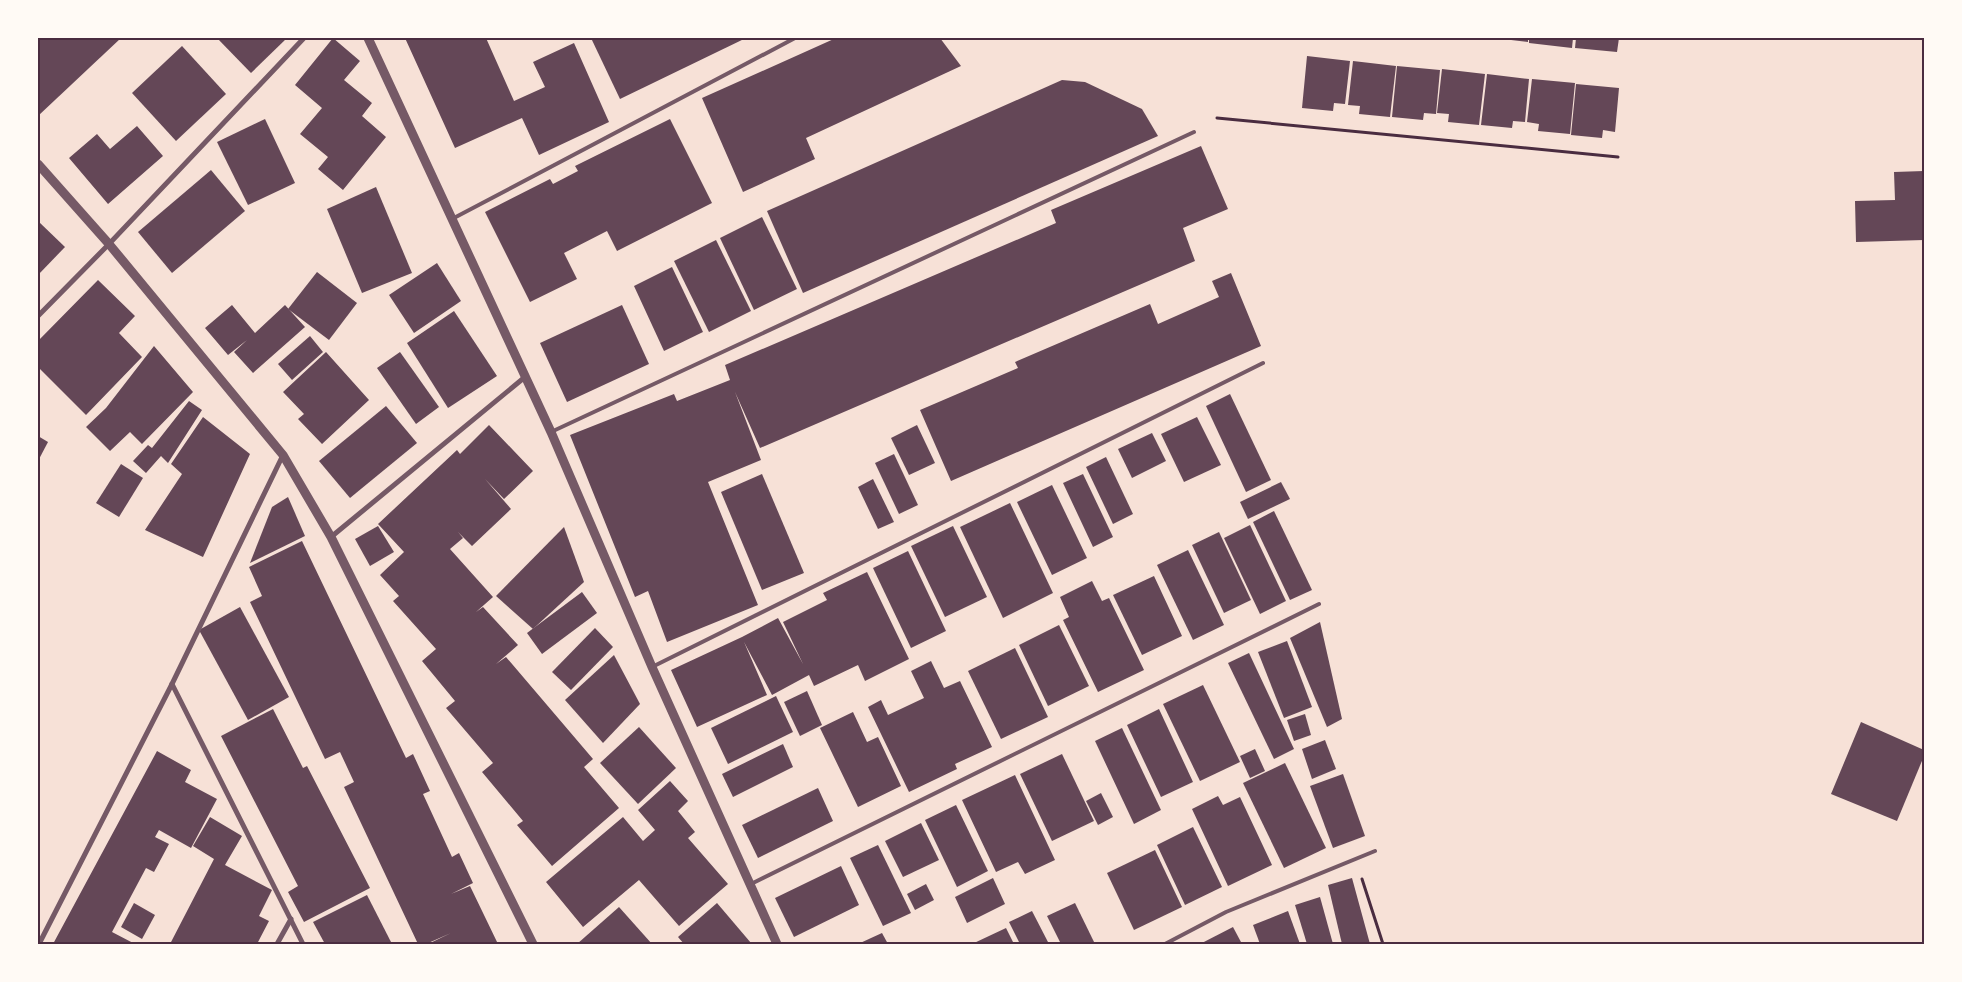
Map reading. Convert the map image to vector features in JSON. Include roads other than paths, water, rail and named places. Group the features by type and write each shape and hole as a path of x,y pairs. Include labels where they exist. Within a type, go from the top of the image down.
{"street":[{"path":"38,316 109,244 304,38"},
{"path":"368,38 551,432 652,667 777,944"},
{"path":"38,164 109,244 283,455 331,537 533,944"},
{"path":"331,537 525,377"},
{"path":"39,944 172,684 283,455"},
{"path":"172,684 303,944"},
{"path":"277,944 291,919"}],"lane":[{"path":"451,219 795,38"},
{"path":"551,432 1194,132"},
{"path":"652,667 1263,363"},
{"path":"751,884 1319,604"},
{"path":"1165,944 1226,912 1375,850"}]}
